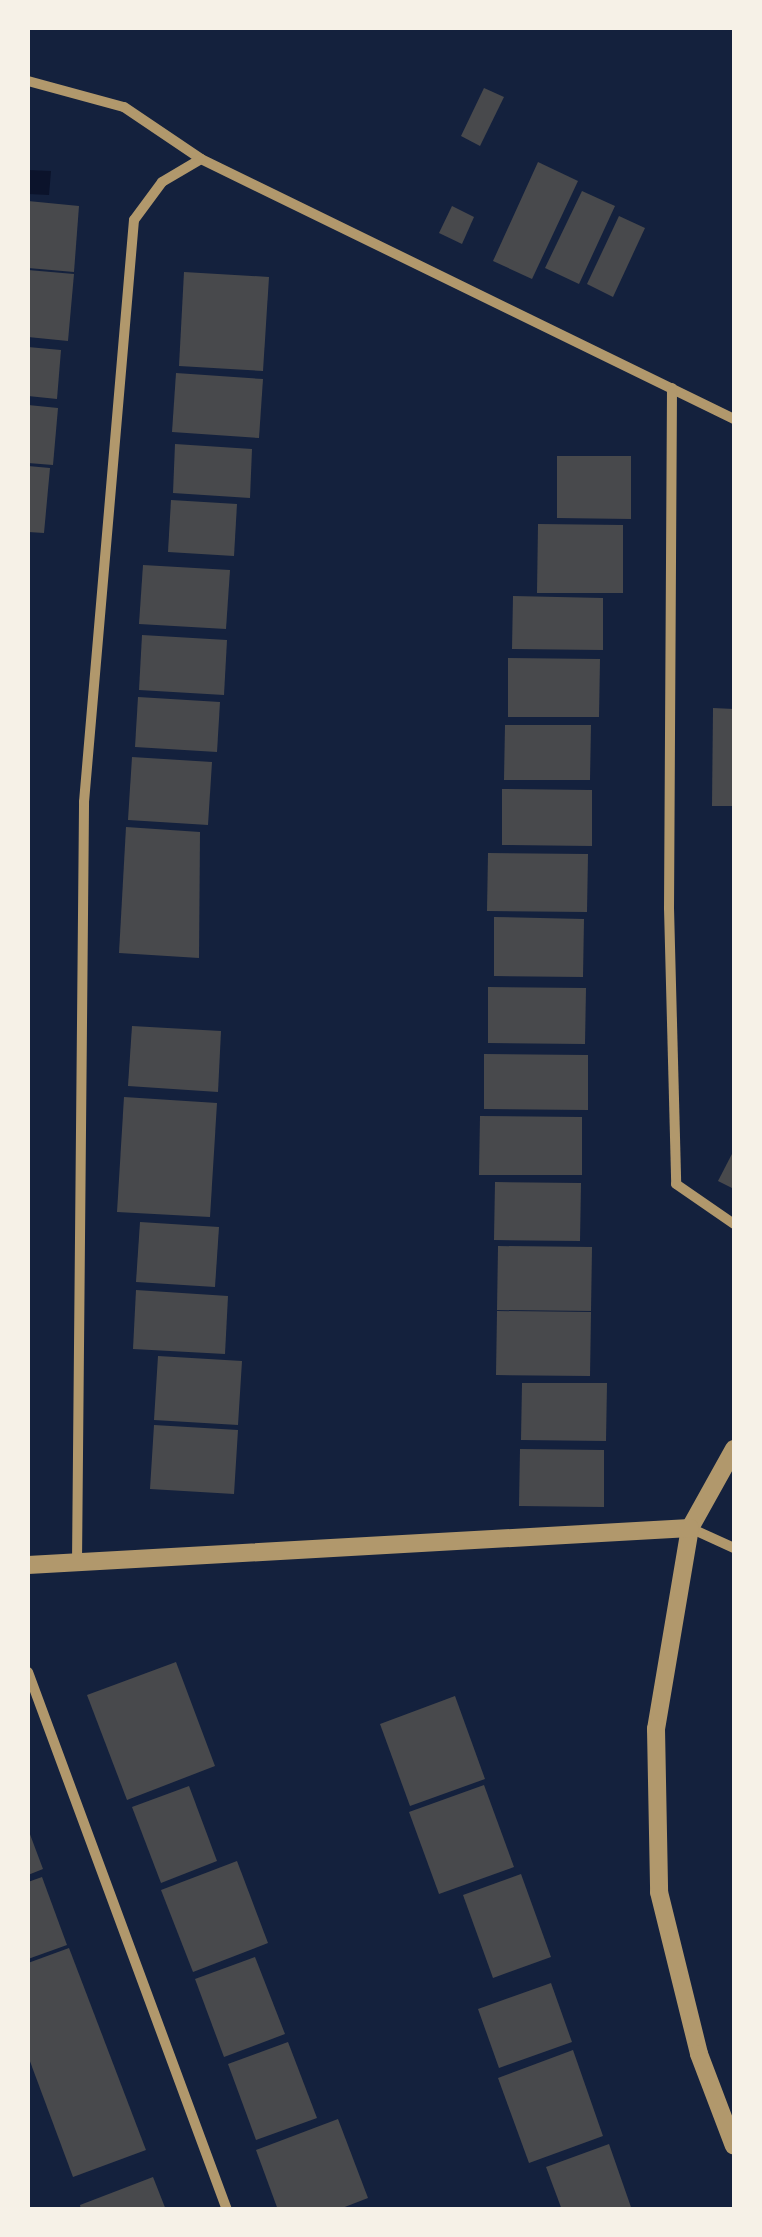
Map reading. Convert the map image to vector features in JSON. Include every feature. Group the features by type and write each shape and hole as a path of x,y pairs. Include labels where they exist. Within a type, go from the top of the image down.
{"street":[{"path":"28,81 124,107 201,159 734,418"},
{"path":"77,1562 84,802 134,220 162,182 201,159"},
{"path":"672,388 669,908 676,1184 734,1224"},
{"path":"734,1448 690,1528 656,1728 659,1892 699,2054 734,2146"},
{"path":"28,1565 690,1528 734,1548"},
{"path":"28,1672 226,2210"}],"water":[{"path":"28,170 51,171 49,195 28,194"}],"building":[{"path":"484,88 504,97 480,146 461,136"},
{"path":"538,162 578,181 532,279 493,261"},
{"path":"582,191 615,206 579,284 545,268"},
{"path":"28,201 79,206 74,272 28,268"},
{"path":"452,206 474,217 462,244 439,233"},
{"path":"619,216 645,228 613,297 587,284"},
{"path":"28,270 74,274 68,341 28,337"},
{"path":"184,272 269,277 263,371 179,366"},
{"path":"28,347 61,350 57,399 28,396"},
{"path":"176,373 263,379 259,438 172,432"},
{"path":"28,405 58,408 53,465 28,463"},
{"path":"175,444 252,449 250,498 173,493"},
{"path":"557,456 631,456 631,519 557,518"},
{"path":"28,466 50,468 44,533 28,532"},
{"path":"171,500 237,504 234,556 168,552"},
{"path":"538,524 623,525 623,593 537,593"},
{"path":"143,565 230,570 226,629 139,624"},
{"path":"513,596 603,598 603,650 512,649"},
{"path":"142,635 227,640 224,695 139,690"},
{"path":"508,658 600,659 599,717 508,717"},
{"path":"138,697 220,702 217,752 135,747"},
{"path":"713,708 734,709 734,806 712,806"},
{"path":"505,725 591,725 590,780 504,780"},
{"path":"132,757 212,762 208,825 128,820"},
{"path":"502,789 592,790 592,846 502,845"},
{"path":"126,827 200,832 199,958 119,953"},
{"path":"488,853 588,854 587,912 487,911"},
{"path":"494,917 584,919 583,977 494,976"},
{"path":"488,987 586,988 585,1044 488,1043"},
{"path":"132,1026 221,1031 218,1092 128,1086"},
{"path":"484,1054 588,1055 588,1110 484,1109"},
{"path":"124,1097 217,1103 210,1217 117,1212"},
{"path":"480,1116 582,1117 582,1175 479,1175"},
{"path":"734,1150 734,1189 718,1181"},
{"path":"495,1182 581,1183 580,1241 494,1240"},
{"path":"140,1222 219,1227 215,1287 136,1282"},
{"path":"498,1246 592,1247 591,1311 497,1310"},
{"path":"136,1290 228,1296 225,1354 133,1349"},
{"path":"497,1311 591,1312 590,1376 496,1375"},
{"path":"158,1356 242,1361 238,1425 154,1420"},
{"path":"522,1383 607,1383 606,1441 521,1440"},
{"path":"154,1425 238,1430 234,1494 150,1489"},
{"path":"520,1449 604,1450 604,1507 519,1506"},
{"path":"176,1662 215,1766 127,1800 87,1695"},
{"path":"455,1696 485,1779 410,1806 380,1724"},
{"path":"484,1785 514,1867 439,1894 409,1812"},
{"path":"189,1786 217,1861 161,1883 132,1807"},
{"path":"28,1829 43,1869 28,1875"},
{"path":"237,1861 268,1943 193,1972 161,1890"},
{"path":"521,1874 551,1957 493,1978 463,1895"},
{"path":"42,1877 67,1945 28,1959 28,1882"},
{"path":"69,1948 146,2150 73,2177 28,2056 28,1963"},
{"path":"255,1957 285,2034 224,2057 195,1979"},
{"path":"551,1983 572,2042 499,2068 478,2009"},
{"path":"288,2042 317,2118 256,2140 228,2064"},
{"path":"573,2050 603,2136 529,2163 498,2078"},
{"path":"338,2119 368,2198 337,2210 278,2210 256,2150"},
{"path":"609,2144 632,2210 562,2210 546,2167"},
{"path":"153,2177 166,2210 81,2210 80,2205"}]}
